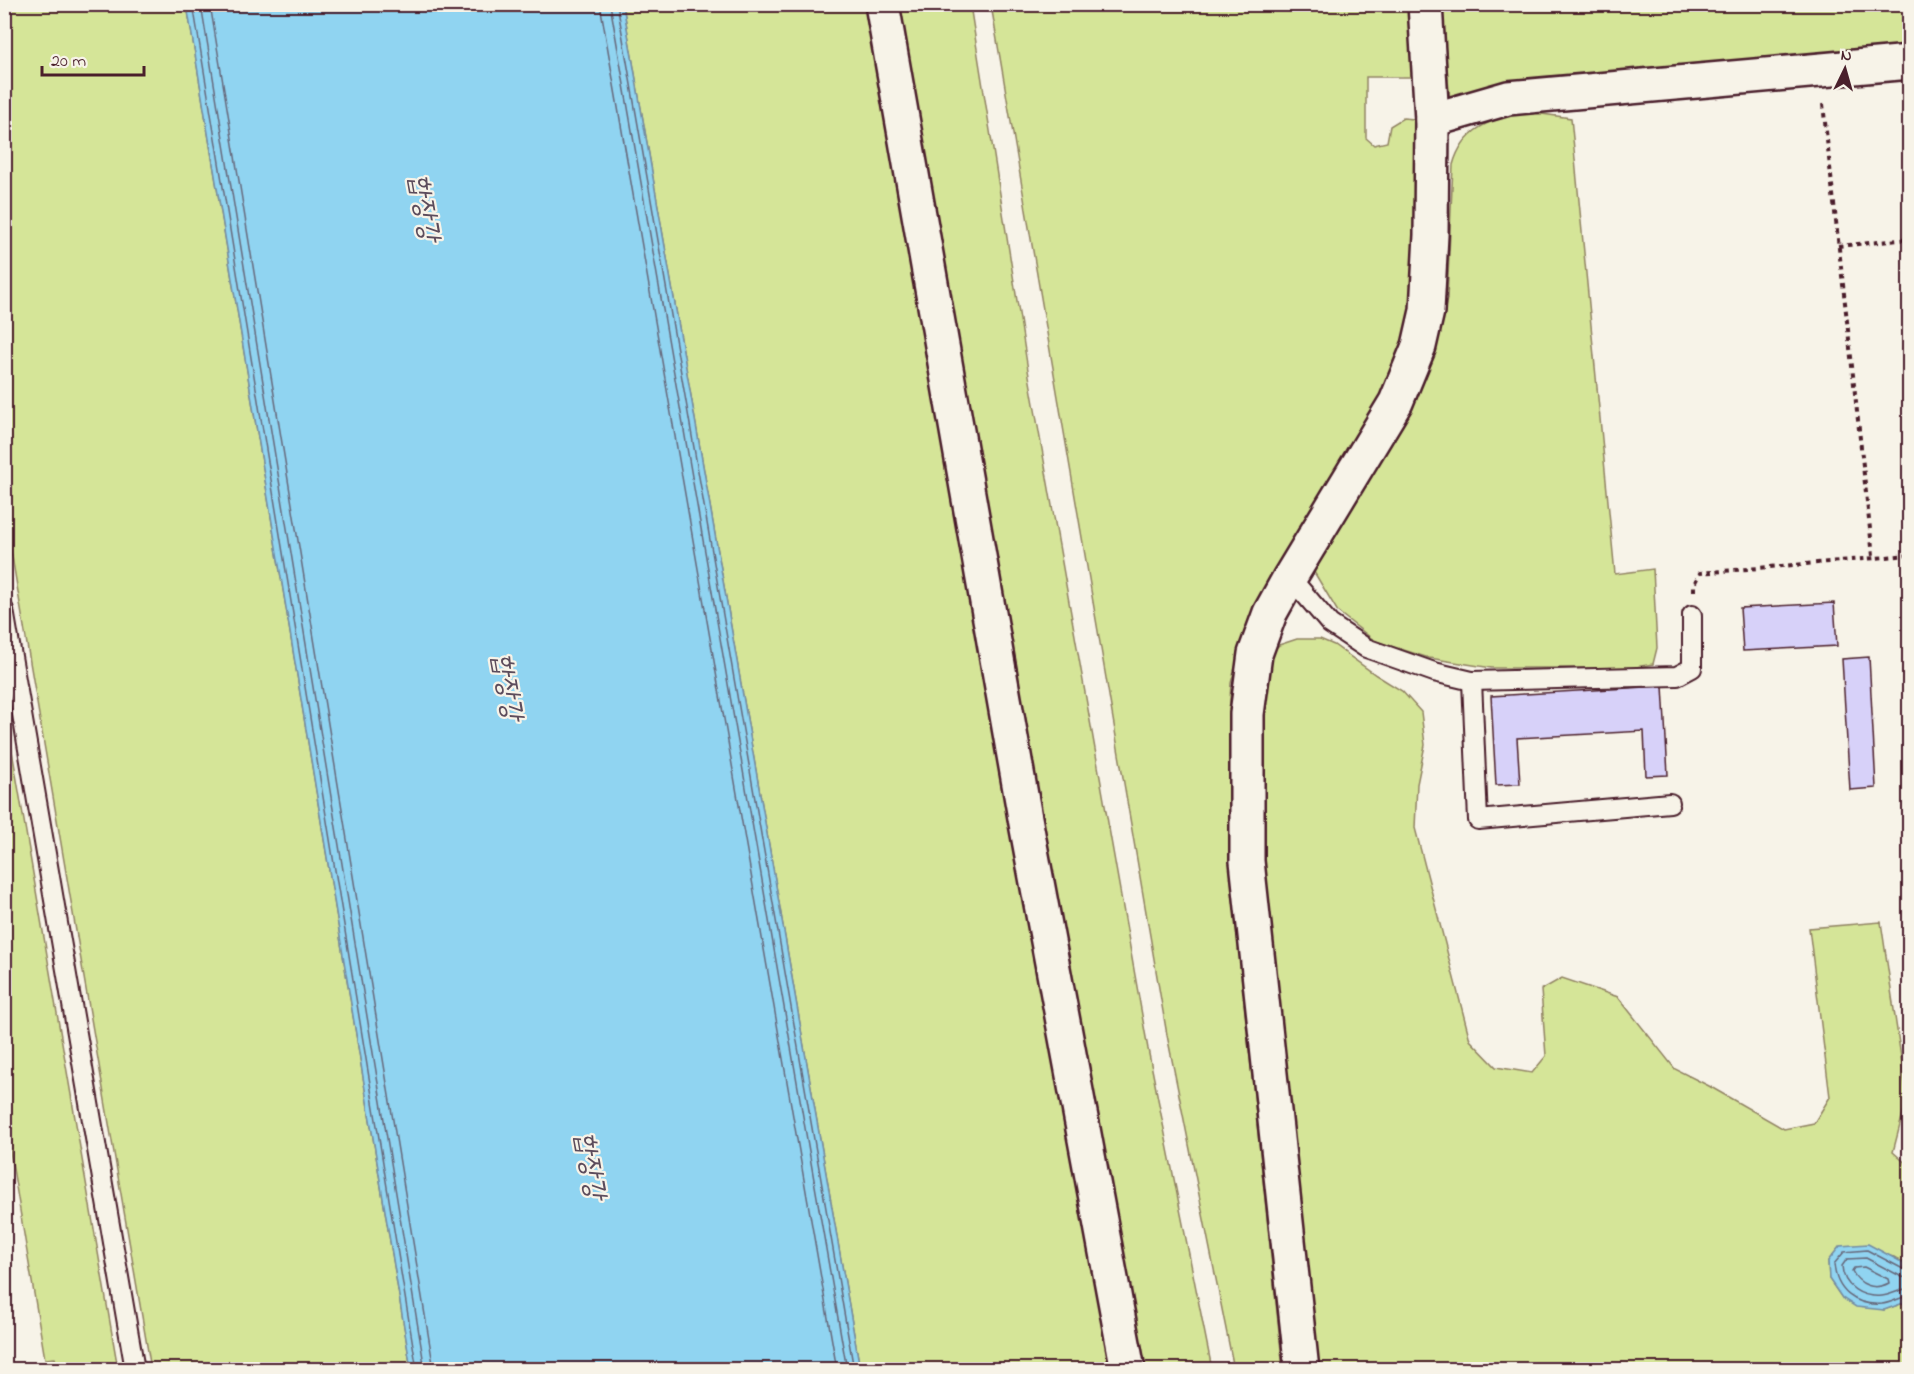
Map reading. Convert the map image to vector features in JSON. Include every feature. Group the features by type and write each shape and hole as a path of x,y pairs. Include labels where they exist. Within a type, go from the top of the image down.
{"street":[{"path":"882,4 1027,830 1128,1370"},
{"path":"1302,1370 1247,861 1247,714 1255,654 1270,613 1396,402 1419,346 1427,311 1431,235 1432,120 1425,4"},
{"path":"1432,120 1508,98 1910,62"}],"lane":[{"path":"1290,577 1330,624 1366,648 1434,672 1472,681 1677,676 1692,668 1692,615"},
{"path":"4,610 135,1370"},
{"path":"1472,681 1478,820 1670,803"}],"path":[{"path":"1819,70 1874,556"},
{"path":"1838,246 1910,239"},
{"path":"1692,615 1694,584 1700,573 1874,556 1910,555"}],"green space":[{"path":"4,5 187,5 411,1369 151,1369 5,516"},
{"path":"623,5 869,5 1118,1369 860,1369"},
{"path":"893,5 970,5 1028,370 1148,1049 1212,1369 1136,1369"},
{"path":"991,5 1408,5 1414,77 1366,77 1366,138 1374,145 1387,142 1390,126 1403,118 1414,119 1417,211 1411,310 1406,342 1382,398 1241,646 1231,683 1229,716 1230,869 1283,1369 1234,1369 1167,1035"},
{"path":"1441,5 1909,5 1909,48 1450,101"},
{"path":"1527,112 1571,118 1615,574 1653,569 1657,648 1653,664 1630,668 1492,668 1429,658 1375,641 1338,612 1314,572 1316,559 1407,406 1436,349 1447,299 1453,165 1458,152 1464,142 1481,127 1502,118"},
{"path":"1297,639 1320,639 1334,645 1402,691 1421,712 1425,745 1417,784 1415,828 1470,1040 1496,1067 1532,1073 1546,1056 1541,990 1562,978 1618,997 1675,1069 1784,1129 1814,1123 1830,1097 1809,928 1881,922 1907,1098 1893,1152 1909,1166 1909,1266 1894,1257 1840,1246 1828,1261 1829,1279 1842,1298 1884,1310 1909,1301 1909,1369 1316,1369 1263,862 1260,713 1266,658 1279,645"},
{"path":"5,710 118,1369 57,1369 55,1358 45,1359 5,1121"}],"water":[{"name":"합장강","path":"187,5 623,5 860,1369 411,1369"},
{"path":"1868,1244 1909,1266 1909,1301 1884,1310 1856,1307 1842,1298 1829,1279 1828,1261 1840,1246"}],"building":[{"path":"1834,603 1837,646 1743,651 1740,608"},
{"path":"1869,657 1876,788 1850,790 1842,659"},
{"path":"1663,686 1668,775 1646,776 1644,731 1517,738 1520,784 1496,785 1491,696"}]}
